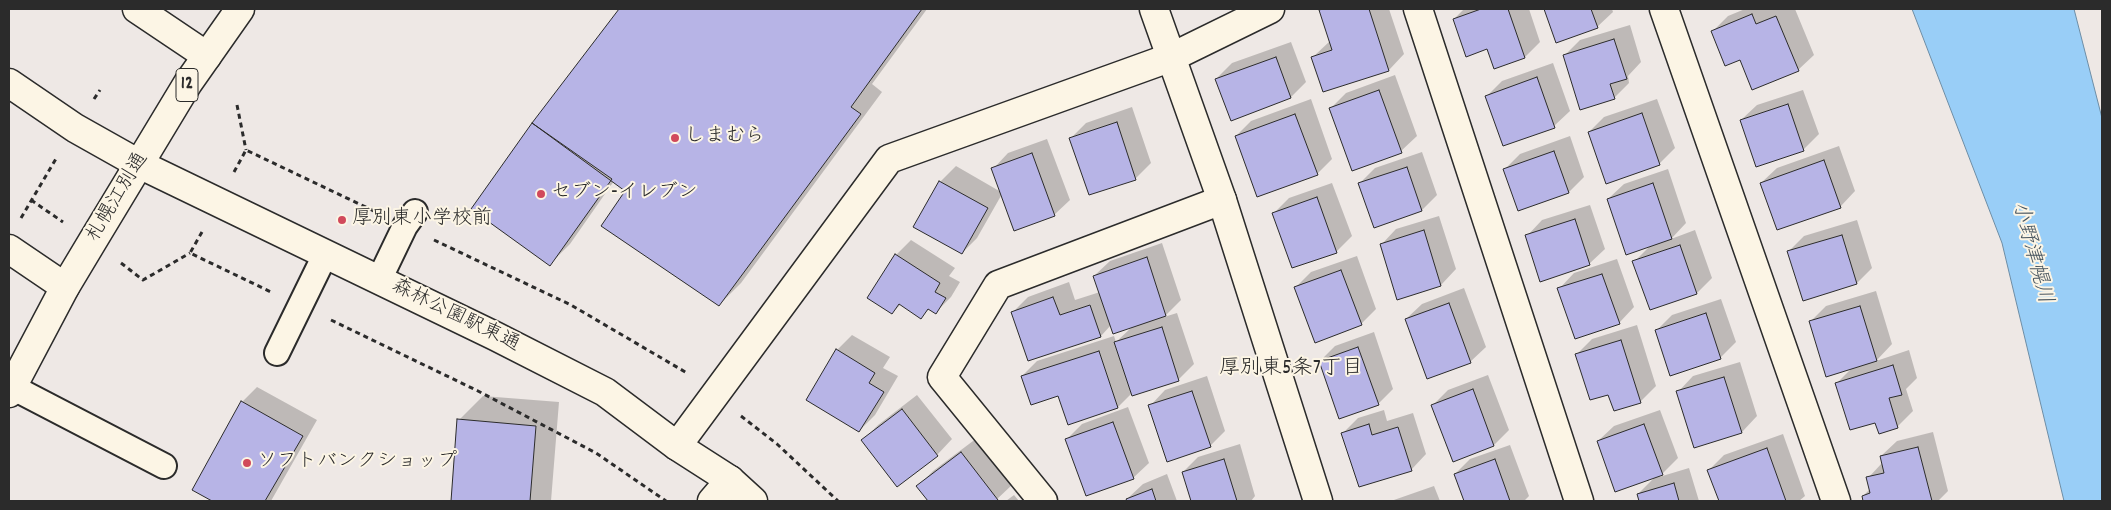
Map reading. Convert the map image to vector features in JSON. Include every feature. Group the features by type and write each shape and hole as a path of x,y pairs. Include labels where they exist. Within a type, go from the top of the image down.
{"main road":[{"path":"137,9 207,56"},
{"name":"札幌江別通","path":"10,390 65,287 139,164 207,56 240,9"},
{"path":"1154,9 1222,200 1318,501"},
{"path":"678,446 889,159 1172,57 1270,9"},
{"path":"1418,9 1579,501"},
{"path":"1664,9 1836,501"},
{"name":"森林公園駅東通","path":"9,83 75,128 139,164 495,336 605,392 678,446 730,480 753,501"},
{"path":"1043,501 942,376 998,285 1222,200"},
{"path":"13,237 65,287"},
{"path":"712,501 730,480"}],"lane":[{"path":"379,280 410,219"},
{"path":"277,353 324,255"},
{"path":"10,390 164,466"}],"path":[{"path":"237,105 246,150 238,165"},
{"path":"246,150 410,219 571,305 679,367 777,444 838,501"},
{"path":"13,237 31,200 52,165"},
{"path":"31,200 51,214"},
{"path":"130,270 143,280 190,253 200,234"},
{"path":"190,253 478,391 596,453 666,501"}],"water":[{"name":"小野津幌川","path":"1912,9 2074,9 2102,118 2102,501 2064,501 2002,243"}],"building":[{"path":"619,9 922,9 851,107 861,114 719,306 601,226 625,191 532,123"},
{"path":"1369,9 1389,71 1323,92 1311,57 1332,50 1319,10"},
{"path":"1481,9 1508,9 1525,58 1494,69 1487,49 1466,57 1453,19"},
{"path":"1544,9 1591,9 1598,28 1556,43"},
{"path":"1752,14 1756,24 1776,16 1799,71 1752,90 1740,60 1725,66 1711,31"},
{"path":"1614,39 1627,79 1610,84 1615,99 1580,110 1563,55"},
{"path":"1276,57 1291,98 1231,121 1215,79"},
{"path":"1537,77 1555,128 1503,146 1485,96"},
{"path":"1379,90 1402,153 1352,171 1329,108"},
{"path":"1788,104 1804,151 1756,167 1740,120"},
{"path":"1642,113 1660,165 1606,184 1588,132"},
{"path":"1295,114 1318,175 1257,197 1235,136"},
{"path":"1117,122 1136,180 1089,195 1069,138"},
{"name":"セブン-イレブン","path":"532,123 612,179 550,266 471,209"},
{"path":"1554,151 1569,193 1518,211 1503,169"},
{"path":"1032,153 1055,216 1014,231 991,168"},
{"path":"1824,160 1841,208 1777,230 1760,183"},
{"path":"1407,167 1422,211 1374,228 1358,183"},
{"path":"939,181 988,208 962,254 913,227"},
{"path":"1653,183 1672,239 1626,255 1607,199"},
{"path":"1317,197 1337,253 1292,268 1272,213"},
{"path":"1575,219 1590,265 1540,282 1525,235"},
{"path":"1424,230 1441,286 1397,300 1380,244"},
{"path":"1842,235 1857,284 1803,301 1787,251"},
{"path":"1680,245 1697,294 1650,310 1632,261"},
{"path":"895,254 940,283 935,292 946,298 936,314 928,309 921,319 899,304 892,314 867,298"},
{"path":"1147,257 1166,316 1113,334 1093,276"},
{"path":"1341,270 1362,325 1315,343 1294,287"},
{"path":"1602,274 1620,324 1575,339 1557,288"},
{"path":"1053,297 1060,315 1090,305 1101,337 1028,361 1011,312"},
{"path":"1449,303 1471,363 1427,379 1405,319"},
{"path":"1860,306 1877,361 1826,377 1809,321"},
{"path":"1706,313 1721,359 1670,376 1655,330"},
{"path":"1162,327 1179,381 1132,396 1114,342"},
{"path":"1621,340 1641,403 1614,411 1608,395 1590,400 1575,354"},
{"path":"1358,347 1379,405 1339,419 1319,361"},
{"path":"836,349 875,373 869,383 884,392 859,432 806,400"},
{"path":"1099,351 1118,408 1068,425 1058,396 1031,405 1021,376"},
{"path":"1893,365 1902,395 1889,398 1898,428 1879,434 1875,423 1850,430 1835,383"},
{"path":"1724,377 1742,433 1694,448 1676,391"},
{"path":"1473,389 1494,446 1453,462 1431,405"},
{"path":"1192,391 1211,447 1167,462 1148,405"},
{"name":"ソフトバンクショップ","path":"241,401 303,436 265,501 212,501 192,490"},
{"path":"902,409 938,456 897,487 861,440"},
{"path":"457,419 536,426 530,501 451,501"},
{"path":"1113,422 1134,479 1086,496 1065,439"},
{"path":"1369,424 1372,435 1398,427 1412,471 1359,487 1341,433"},
{"path":"1644,424 1663,475 1615,492 1597,441"},
{"path":"1918,447 1932,501 1863,501 1862,496 1870,493 1866,477 1884,473 1880,456"},
{"path":"1767,448 1786,501 1719,501 1707,470"},
{"path":"961,452 997,501 928,501 916,486"},
{"path":"1224,459 1237,501 1191,501 1182,472"},
{"path":"1495,459 1510,501 1464,501 1454,474"},
{"path":"1674,483 1679,501 1639,501 1637,494"},
{"path":"1152,489 1156,501 1127,501 1126,499"}],"place":[{"name":"しまむら","path":"675,138"},
{"name":"セブン-イレブン","path":"541,194"},
{"name":"厚別東小学校前","path":"342,220"},
{"name":"ソフトバンクショップ","path":"247,463"}],"district":[{"name":"厚別東5条7丁目","path":"1291,370"}]}
